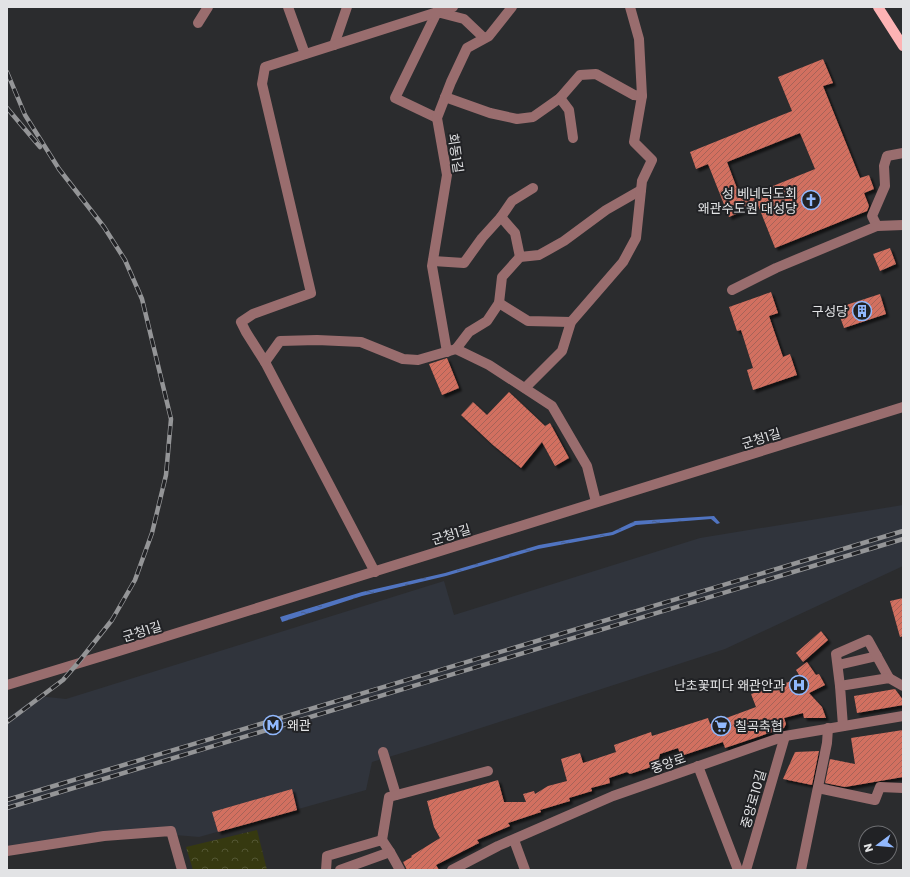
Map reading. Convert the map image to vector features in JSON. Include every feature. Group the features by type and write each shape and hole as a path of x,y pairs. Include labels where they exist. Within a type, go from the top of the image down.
{"main road":[{"path":"878,7 903,46"}],"street":[{"path":"198,23 208,7"},
{"path":"288,7 305,54"},
{"path":"334,45 347,7"},
{"path":"375,572 265,362 241,322 254,314 311,293 262,84 265,67 453,7"},
{"name":"회동1길","path":"451,351 432,266 447,175 437,118 467,48 489,36 512,7"},
{"path":"525,388 562,351 571,322 623,262 636,238 642,181 652,160 634,142 642,96 639,39 630,7"},
{"path":"436,12 464,19 484,38"},
{"path":"436,12 395,98 437,118"},
{"path":"445,97 490,113 517,119 533,117 560,98 580,75 596,74 634,96 642,96"},
{"path":"560,98 569,110 573,138"},
{"path":"877,226 872,216 885,186 884,166 887,156 903,153"},
{"path":"433,261 464,263 512,201 534,188"},
{"path":"265,362 280,341 317,340 361,342 403,359 418,360 451,351 469,332 487,321 499,303 502,277 520,257 539,254 564,241 606,210 641,190"},
{"path":"501,217 515,233 520,257"},
{"path":"732,290 776,268 877,226 903,225"},
{"path":"499,303 528,321 571,322"},
{"path":"451,351 489,365 552,406 587,466 596,502"},
{"name":"군청1길","path":"7,685 903,407"},
{"path":"843,726 836,654 868,640 889,678 903,686"},
{"path":"838,665 877,656"},
{"path":"840,686 889,678"},
{"name":"중앙로","path":"452,870 514,840 613,796 785,736 903,716"},
{"path":"801,870 827,743 828,728"},
{"name":"중앙로10길","path":"746,870 785,736"},
{"path":"383,752 396,795"},
{"path":"698,766 738,870"},
{"path":"400,870 382,840 389,797 488,771"},
{"path":"818,788 875,800 880,787 903,788"},
{"path":"7,852 104,836 172,831 180,870"},
{"path":"326,870 327,856 382,840"},
{"path":"514,840 525,870"},
{"path":"340,870 390,852"}],"shaded area":[{"path":"903,505 903,566 725,649 372,762 366,790 199,837 140,832 7,848 7,718 38,696 66,699 444,581 454,615 700,538"}],"green space":[{"path":"257,830 267,870 193,870 186,847"}],"water":[{"path":"714,516 720,523 717,524 711,519 636,525 613,535 538,549 446,576 362,596 282,622 280,617 362,592 445,573 539,545 612,532 635,521"}],"building":[{"path":"823,59 833,83 823,86 860,178 869,175 874,189 864,193 869,206 867,211 775,248 758,205 729,217 708,164 696,169 690,152 792,111 778,77","holes":["800,133 815,169 741,199 727,162"]},
{"path":"890,248 896,264 880,271 873,254"},
{"path":"771,292 778,313 769,316 783,357 790,354 797,375 753,390 747,370 753,368 741,330 737,331 729,307"},
{"name":"구성당","path":"880,294 886,314 844,328 837,308"},
{"path":"447,358 459,388 442,395 429,364"},
{"path":"509,392 545,426 550,423 569,458 555,466 542,442 521,468 493,445 461,415 473,402 487,415"},
{"path":"903,598 903,636 900,637 890,601"},
{"path":"821,631 828,640 803,662 796,653"},
{"path":"807,662 816,675 819,674 825,685 809,693 822,707 826,718 804,718 803,713 784,718 786,724 784,728 725,748 723,742 681,756 678,748 660,754 657,765 630,774 627,772 609,778 610,783 591,788 592,791 569,798 570,801 540,810 541,812 508,823 510,826 477,840 479,843 436,865 439,870 407,870 403,862 440,838 434,827 427,801 498,780 504,802 526,802 523,794 534,791 535,794 548,786 567,781 561,759 580,753 583,763 616,752 614,745 651,732 652,736 708,718 710,724 756,707 751,694 801,678 796,670"},
{"path":"895,689 903,700 903,705 857,713 854,696"},
{"path":"903,730 903,777 845,787 825,783 830,759 855,764 851,738"},
{"path":"819,751 812,785 783,779 795,752"},
{"path":"292,789 297,810 218,832 212,812"}],"railway":[{"path":"7,72 25,115 59,169 104,227 125,260 142,299 171,419 166,475 152,533 135,580 112,620 63,680 7,722"},
{"path":"7,108 40,147"},
{"path":"7,800 903,531"},
{"path":"7,808 903,539"}],"place":[{"name":"성 베네딕도회 왜관수도원 대성당","path":"811,200"},
{"name":"구성당","path":"862,311"},
{"name":"난초꽃피다 왜관안과","path":"799,685"},
{"name":"왜관","path":"273,725"},
{"name":"칠곡축협","path":"721,726"}]}
